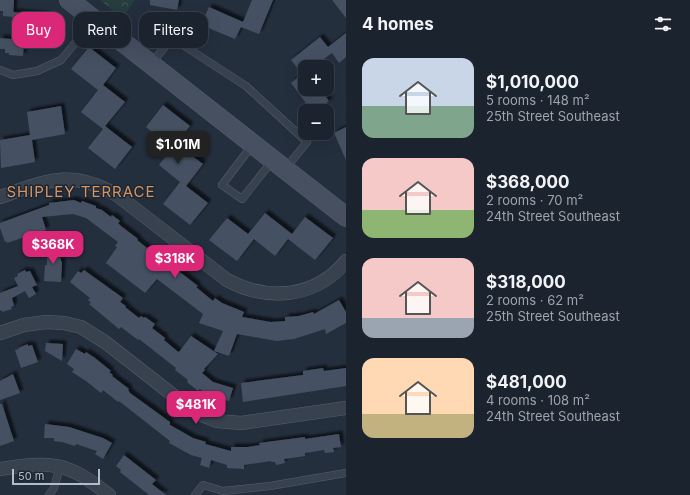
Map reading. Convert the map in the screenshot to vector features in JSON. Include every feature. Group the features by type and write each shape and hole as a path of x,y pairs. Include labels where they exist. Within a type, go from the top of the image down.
{"main road":[{"path":"69,0 84,12"},
{"path":"130,48 346,217"}],"street":[{"path":"0,197 40,183 58,179 81,180 100,185 117,195 227,280 245,288 267,294 291,293 309,288 329,278 346,261"},
{"path":"0,333 24,325 46,322 64,323 81,328 105,342 187,406 204,416 217,421 241,423 346,408"},
{"path":"0,469 34,464 60,466 81,475 109,495"}],"lane":[{"path":"151,64 172,38 246,86 307,142 242,199 222,184 253,144"},
{"path":"0,70 12,75 37,71 61,60 73,45"},
{"path":"49,495 54,488 60,466"},
{"path":"195,495 203,485 223,491 270,486 346,473"}],"green space":[{"path":"100,0 135,0 126,12 115,12"}],"building":[{"path":"0,0 14,0 12,17 3,16 3,11 0,11"},
{"path":"150,0 179,0 177,10 150,5"},
{"path":"252,0 273,0 259,34 241,27 235,39 208,28 208,12 207,12 209,7 243,22"},
{"path":"332,0 346,0 346,18"},
{"path":"12,26 12,48 24,48 23,56 9,55 9,53 5,53 5,49 0,49 0,38 11,39"},
{"path":"346,33 346,57 339,63 332,53 322,60 298,60 298,69 291,60 320,37 328,47"},
{"path":"88,48 90,48 116,68 103,85 125,102 105,126 132,147 115,169 88,148 103,129 81,112 98,90 71,69"},
{"path":"298,77 298,92 291,83"},
{"path":"301,96 325,96 329,101 325,104 307,104"},
{"path":"163,105 190,126 176,144 203,164 186,186 208,203 190,225 163,204 180,182 159,165 172,148 146,127"},
{"path":"61,106 65,134 32,140 35,162 1,168 0,140 30,135 27,112"},
{"path":"346,127 346,160 334,133"},
{"path":"74,200 96,206 96,208 102,210 111,217 112,215 120,221 118,223 121,226 138,239 137,240 198,286 196,287 213,301 215,298 222,303 244,312 242,317 271,322 285,321 285,317 299,316 313,312 314,314 339,300 346,312 346,323 326,334 325,329 294,339 277,341 237,334 229,356 214,351 223,331 199,323 203,314 157,279 145,293 106,263 117,247 115,246 118,242 86,218 73,214 42,217 46,230 7,243 7,241 5,242 0,228 0,223 49,205 49,203"},
{"path":"265,213 292,234 305,217 333,238 315,260 288,239 275,256 254,239 237,261 209,240 227,218 248,234"},
{"path":"55,243 62,263 61,282 44,281 45,265 47,265 47,246"},
{"path":"25,270 26,272 30,271 37,285 32,287 36,294 29,298 25,291 12,298 14,306 11,307 12,309 2,312 2,310 0,311 0,293 18,286 14,278 18,276 17,274"},
{"path":"84,270 123,298 120,302 139,318 141,316 144,318 145,317 155,324 152,328 165,338 164,340 177,351 179,352 191,336 218,354 202,373 213,382 233,388 229,401 207,395 200,389 198,391 187,382 188,380 175,370 176,368 139,339 138,340 121,327 119,329 89,304 91,303 88,300 90,298 70,282 78,271 81,273"},
{"path":"46,343 63,344 62,361 45,351"},
{"path":"28,344 28,346 32,345 38,362 21,368 15,350"},
{"path":"76,349 85,354 86,352 95,358 111,371 109,372 113,375 112,376 129,389 128,390 130,393 170,422 170,425 193,438 206,442 205,444 231,451 231,447 248,447 260,445 259,443 339,434 341,447 333,448 334,452 325,453 324,450 305,453 305,456 284,459 285,463 276,465 275,462 271,461 244,465 244,469 227,468 227,465 211,460 209,468 200,465 202,458 191,455 169,443 170,441 119,401 118,402 103,390 101,393 72,372 74,369 67,364"},
{"path":"323,368 324,371 346,368 346,386 243,402 241,383 303,375 303,371"},
{"path":"13,374 20,393 0,400 0,381"},
{"path":"0,404 2,404 14,441 0,446"},
{"path":"45,424 69,427 103,438 112,443 103,459 95,454 97,451 76,444 75,446 54,441 54,438 44,438"},
{"path":"124,455 156,480 152,484 166,495 149,495 120,472 121,470 116,466"}],"district":[{"name":"SHIPLEY TERRACE","path":"81,192"}]}
